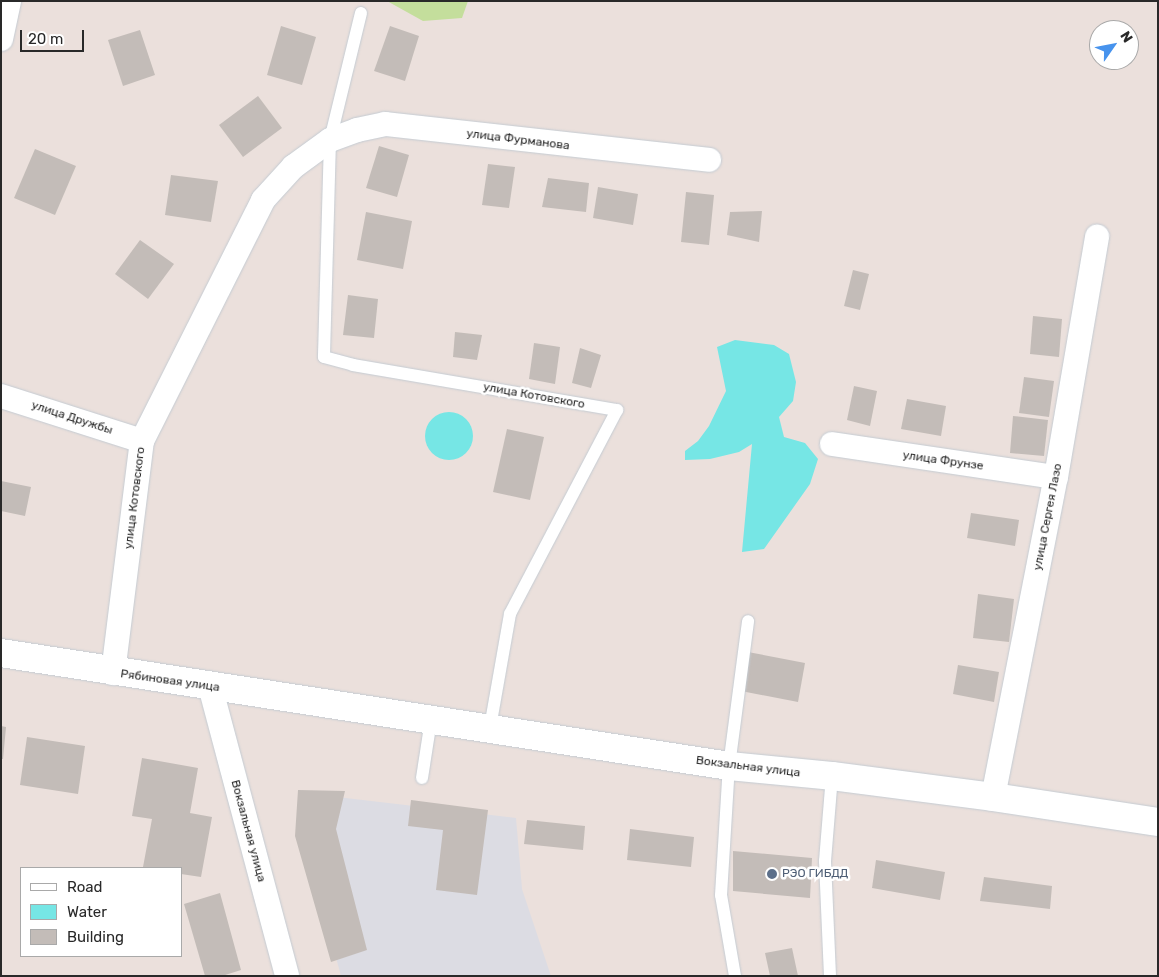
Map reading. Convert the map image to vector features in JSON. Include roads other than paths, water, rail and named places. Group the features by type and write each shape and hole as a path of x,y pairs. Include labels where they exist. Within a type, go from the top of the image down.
{"main road":[{"name":"Рябиновая улица","path":"1,654 339,707"},
{"name":"Вокзальная улица","path":"339,707 490,728 729,766 832,776 993,797 1158,822"}],"street":[{"path":"1,38 9,1"},
{"name":"улица Фурманова","path":"330,140 357,130 385,124 709,160"},
{"name":"улица Котовского","path":"113,672 142,441 263,200 294,167 330,140"},
{"name":"улица Сергея Лазо","path":"993,797 1056,477 1097,236"},
{"name":"улица Дружбы","path":"1,396 142,441"},
{"name":"улица Фрунзе","path":"832,444 1056,477"},
{"name":"Вокзальная улица","path":"210,686 287,976"}],"lane":[{"name":"улица Котовского","path":"361,13 330,140 324,357 352,365 618,410 510,614 490,728"},
{"path":"735,976 721,895 729,766 748,621"},
{"path":"422,778 431,720"},
{"path":"830,976 825,861 832,776"}],"water":[{"path":"735,340 774,345 789,354 796,382 793,401 779,417 784,437 805,443 818,459 810,484 764,549 742,552 752,444 739,452 710,459 685,460 685,451 698,441 709,426 726,391 717,347"},
{"path":"449,412 458,414 466,419 471,427 473,436 471,445 466,453 458,458 449,460 440,458 432,453 427,445 425,436 427,427 432,419 440,414"}],"place":[{"name":"РЭО ГИБДД","path":"772,874"}]}
